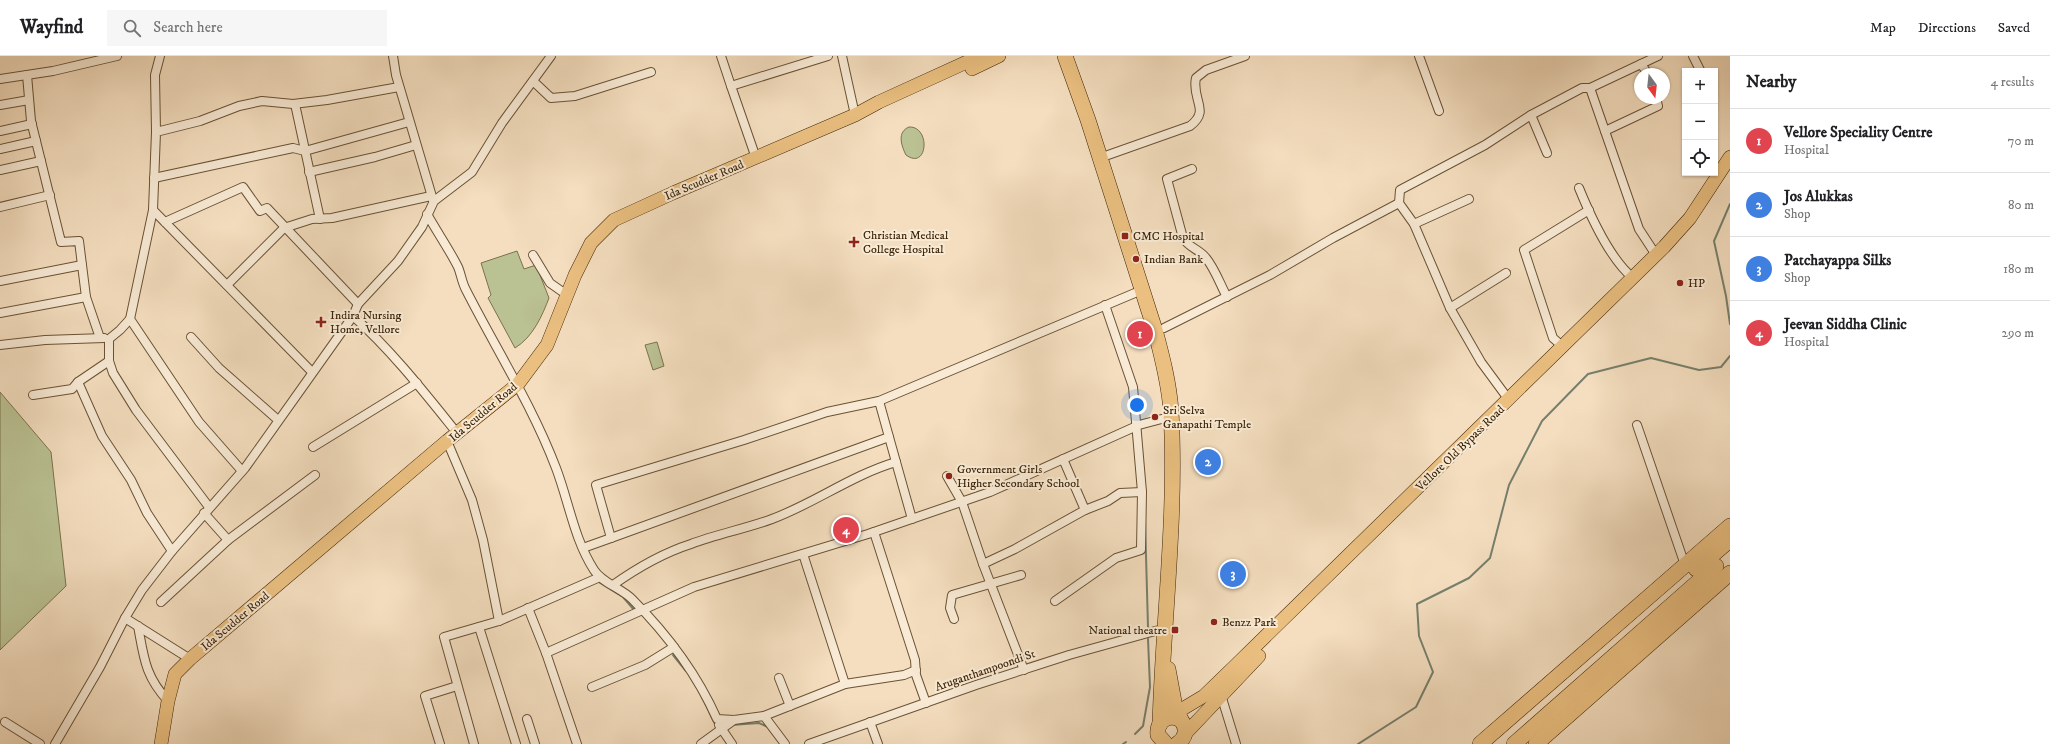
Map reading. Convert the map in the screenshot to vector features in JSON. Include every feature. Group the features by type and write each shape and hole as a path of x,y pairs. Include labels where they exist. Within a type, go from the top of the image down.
{"highway":[{"path":"1065,56 1088,120 1155,330 1164,364 1174,416"},
{"path":"1073,56 1108,155 1164,328 1173,374 1180,513 1168,627 1168,673 1171,731"},
{"path":"1495,744 1660,594 1685,564 1730,526"},
{"path":"1480,744 1660,594 1730,540"},
{"path":"1514,744 1730,553"},
{"path":"1536,744 1730,574"},
{"path":"1168,627 1171,731"},
{"path":"1166,744 1160,739 1171,731"}],"main road":[{"path":"855,115 879,102 980,56"},
{"path":"855,115 903,100 999,56"},
{"name":"Ida Scudder Road","path":"161,744 168,701 175,674 190,659 452,437 518,384 547,345 567,295 591,243 614,220 855,115"},
{"name":"Vellore Old Bypass Road","path":"1171,731 1204,696 1656,255 1690,218 1730,157"},
{"name":"Vellore Old Bypass Road","path":"1171,731 1221,695 1542,380 1673,248 1697,221 1730,170"}],"street":[{"path":"0,79 53,71 117,56"},
{"path":"0,345 45,340 109,339 130,319 153,210 156,132 156,75 160,56"},
{"path":"55,744 100,667 125,618 142,590 206,510 242,471 353,316 358,304 398,261 422,227 432,199 400,87 393,56"},
{"path":"227,285 284,228 320,219 432,199 472,172 502,123 551,56"},
{"path":"721,56 756,158"},
{"path":"731,86 828,56"},
{"path":"842,56 855,115"},
{"path":"1108,155 1190,126 1198,120 1200,116 1195,89 1196,78 1206,70 1245,56"},
{"path":"1419,56 1439,111"},
{"path":"1509,400 1481,362 1450,308 1414,224 1399,203 1400,190 1485,145 1531,115 1582,88 1590,88 1658,56"},
{"path":"1693,56 1699,68"},
{"path":"1641,64 1644,68"},
{"path":"533,81 551,98 575,96 651,72"},
{"path":"27,75 32,124 61,242 79,241 86,296 100,338"},
{"path":"156,132 200,121 239,106 262,101 295,104 400,87"},
{"path":"1590,88 1639,228 1656,255"},
{"path":"0,105 29,100"},
{"path":"295,104 320,219"},
{"path":"1605,131 1658,106 1658,104"},
{"path":"1531,115 1547,153"},
{"path":"154,178 293,148 305,151 410,122"},
{"path":"0,131 32,124"},
{"path":"0,149 36,141"},
{"path":"309,172 376,157 416,145"},
{"path":"0,170 41,161"},
{"path":"1192,169 1167,179 1183,238 1187,245 1198,249 1207,259 1227,297"},
{"path":"165,222 243,187 260,211 267,208 284,228 358,304"},
{"path":"1579,188 1589,210 1612,251 1626,273 1633,278"},
{"path":"0,207 50,195"},
{"path":"1414,224 1469,199"},
{"path":"1164,328 1270,276 1333,238 1399,203"},
{"path":"153,210 312,372"},
{"path":"1561,345 1553,338 1524,250 1589,210"},
{"path":"427,214 458,268 465,288 518,384 556,468 576,532 594,570 600,577 624,591 643,610 674,647 708,699 721,730 732,744"},
{"path":"532,255 550,283 567,295"},
{"path":"0,281 82,265"},
{"path":"1450,308 1506,273"},
{"path":"611,538 596,485 744,440 827,412 878,401 1142,290"},
{"path":"0,313 86,296"},
{"path":"1055,602 1116,558 1141,550 1142,492 1135,427 1133,387 1105,305"},
{"path":"353,316 378,338 417,383 452,437 484,540 500,621"},
{"path":"130,319 198,422 242,471"},
{"path":"192,337 219,368 278,420"},
{"path":"109,339 109,361 113,373 136,410 228,540"},
{"path":"33,395 72,389 78,382 109,361"},
{"path":"78,382 102,436 131,480 147,513 172,551"},
{"path":"313,448 417,383"},
{"path":"878,401 912,519"},
{"path":"546,653 694,587 874,532 962,502 990,492 1135,427 1174,416"},
{"path":"1637,425 1685,564"},
{"path":"583,548 889,437"},
{"path":"1064,458 1086,510"},
{"path":"613,585 636,569 690,544 772,519 803,505 872,469 896,462"},
{"path":"161,602 228,540 315,475"},
{"path":"947,476 962,502 990,584 1024,670"},
{"path":"983,564 1015,549 1086,510 1108,501 1120,493 1142,492"},
{"path":"874,532 915,660 916,670 926,703"},
{"path":"803,554 845,684"},
{"path":"954,619 950,608 952,595 1021,575"},
{"path":"474,744 444,637 500,621 600,577"},
{"path":"528,608 546,653 577,744"},
{"path":"125,618 190,659"},
{"path":"138,626 145,665 156,688 168,701"},
{"path":"479,627 516,744"},
{"name":"Aruganthampoondi St","path":"809,744 1024,670 1168,627"},
{"path":"592,687 645,665 674,647"},
{"path":"717,719 734,720 764,716 845,684 904,675 916,670"},
{"path":"779,678 790,706"},
{"path":"440,744 426,696 457,686"},
{"path":"1221,695 1236,744"},
{"path":"764,716 785,744"},
{"path":"527,719 535,744"},
{"path":"701,744 734,720"},
{"path":"6,722 40,744"},
{"path":"870,722 878,744"}],"green space":[{"path":"909,127 916,129 921,133 924,140 924,147 919,157 913,158 906,155 903,147 901,135 905,129"},
{"path":"517,251 524,269 536,265 549,298 540,319 532,332 515,348 488,298 491,295 481,263"},
{"path":"657,342 664,366 653,370 645,345"},
{"path":"0,392 51,452 66,586 0,650"}],"waterway":[{"path":"1730,204 1714,241 1726,296 1730,324"},
{"path":"1358,744 1416,707 1433,672 1419,636 1417,604 1469,578 1490,558 1509,485 1542,421 1588,374 1651,358 1699,370 1721,367 1730,356"},
{"path":"1145,520 1148,627"},
{"path":"597,581 623,597 635,611"},
{"path":"1135,734 1143,726 1150,687 1148,639"},
{"path":"673,655 686,671"},
{"path":"702,697 715,724 717,724"},
{"path":"731,725 759,723 768,727"}],"place":[{"name":"CMC Hospital","path":"1125,236"},
{"name":"Christian Medical College Hospital","path":"854,242"},
{"name":"Indian Bank","path":"1136,259"},
{"name":"HP","path":"1680,283"},
{"name":"Indira Nursing Home, Vellore","path":"321,322"},
{"name":"Vellore Speciality Centre","path":"1140,334"},
{"name":"Sri Selva Ganapathi Temple","path":"1155,417"},
{"name":"Jos Alukkas","path":"1208,462"},
{"name":"Government Girls Higher Secondary School","path":"949,476"},
{"name":"Jeevan Siddha Clinic","path":"846,530"},
{"name":"Patchayappa Silks","path":"1233,574"},
{"name":"Benzz Park","path":"1214,622"},
{"name":"National theatre","path":"1175,630"}]}
